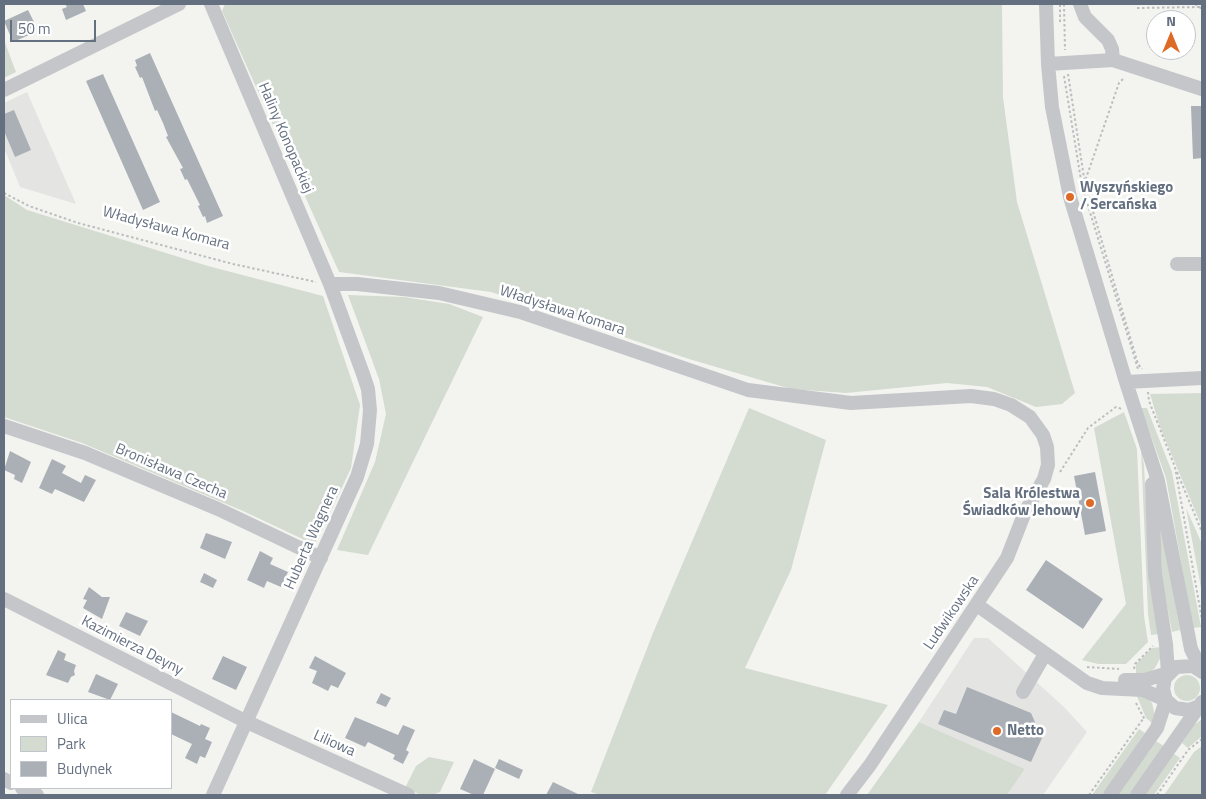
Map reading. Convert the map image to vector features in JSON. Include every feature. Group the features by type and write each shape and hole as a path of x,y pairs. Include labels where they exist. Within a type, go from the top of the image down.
{"street":[{"path":"4,90 179,4"},
{"name":"Haliny Konopackiej","path":"211,4 330,284"},
{"path":"1046,4 1052,107 1070,197 1158,481 1191,649 1202,672"},
{"path":"1080,4 1085,17 1108,40 1112,49 1113,60"},
{"path":"1048,64 1113,60 1202,90"},
{"path":"1177,264 1202,264"},
{"name":"Władysława Komara","path":"330,284 357,284 439,293 520,312 748,390 851,403 971,396 994,399 1021,410 1037,425 1043,435"},
{"name":"Huberta Wagnera","path":"213,795 357,477 370,424 368,389 330,284"},
{"path":"1126,382 1202,378"},
{"name":"Bronisława Czecha","path":"4,426 85,453 218,509 321,558"},
{"name":"Ludwikowska","path":"847,795 870,765 1003,567 1025,512 1044,479 1048,458 1043,435"},
{"path":"1110,795 1157,728 1166,700 1163,684 1168,673 1166,639 1155,574 1152,474 1148,449"},
{"name":"Kazimierza Deyny","path":"4,599 246,722"},
{"path":"977,605 1045,654 1081,671 1090,678 1145,680 1168,673 1176,667 1184,665 1193,666 1202,672"},
{"path":"1023,692 1045,654"},
{"path":"1081,671 1087,683 1102,688 1143,690 1166,700 1175,708 1182,710 1201,704"},
{"path":"1137,795 1201,704"},
{"name":"Liliowa","path":"246,722 408,795"},
{"path":"24,789 37,795"}],"path":[{"path":"1062,4 1062,54"},
{"path":"1062,4 1066,56"},
{"path":"1141,4 1137,8 1201,8"},
{"path":"1195,4 1201,8"},
{"path":"1083,185 1119,83 1135,66"},
{"path":"1067,69 1068,88 1083,185 1138,364 1146,375"},
{"path":"1064,72 1083,185 1135,364 1142,375"},
{"name":"Władysława Komara","path":"4,193 29,206 78,223 234,264 330,284"},
{"path":"1148,386 1149,401 1202,532"},
{"path":"1058,476 1088,428 1116,408 1127,410"},
{"path":"1175,467 1202,620"},
{"path":"1128,669 1134,669 1135,664 1151,646 1161,645"},
{"path":"1081,671 1120,669"},
{"path":"1089,795 1143,719 1134,699"},
{"path":"1157,795 1188,750 1202,738"}],"shaded area":[{"path":"27,92 76,204 20,187 4,148 4,103"},
{"path":"974,638 988,638 1064,707 1087,732 1043,795 1007,795 1025,769 919,722"}],"green space":[{"path":"225,4 1002,4 1003,97 1017,202 1075,393 1062,404 1036,407 987,387 947,383 846,393 791,389 689,359 491,292 339,272 222,11"},
{"path":"4,40 16,72 4,78"},
{"path":"4,195 27,210 208,266 323,296 360,405 351,468 317,541 311,543 243,511 82,443 4,417"},
{"path":"348,295 404,297 449,304 483,317 368,555 337,550 375,462 386,414 379,379"},
{"path":"1202,393 1202,527 1160,427 1150,394"},
{"path":"749,408 826,440 791,570 745,668 888,705 825,795 600,795 591,792 653,633"},
{"path":"1141,408 1147,408 1172,472 1201,627 1193,628 1166,478"},
{"path":"1124,412 1137,449 1144,616 1148,642 1126,664 1098,664 1082,660 1126,604 1094,428"},
{"path":"1141,448 1144,465 1150,587 1159,634 1151,635 1148,614"},
{"path":"1186,508 1202,544 1202,593"},
{"path":"1160,520 1180,630 1172,632 1162,579"},
{"path":"1161,647 1161,657 1155,668 1150,672 1136,676 1136,664 1152,648"},
{"path":"1187,675 1196,679 1200,688 1196,697 1187,701 1178,697 1174,688 1178,679"},
{"path":"1136,694 1148,698 1152,703 1155,715 1152,723 1146,718"},
{"path":"1202,719 1202,736 1188,748 1182,743 1194,725"},
{"path":"919,722 1025,769 1007,795 867,795"},
{"path":"1139,729 1145,733 1102,795 1092,795"},
{"path":"1156,741 1164,746 1130,795 1118,795"},
{"path":"1202,746 1202,795 1164,795 1194,752"},
{"path":"1174,754 1180,758 1154,795 1145,795"},
{"path":"429,757 454,762 440,792 432,795 421,795 405,788 416,766"}],"building":[{"path":"65,4 83,4 86,11 66,20 62,9 67,7"},
{"path":"28,10 36,26 27,30 29,35 13,42 4,21"},
{"path":"150,53 223,216 207,223 187,179 185,180 180,169 183,168 166,137 168,136 163,123 157,110 155,111 142,77 140,78 135,67 137,66 135,60"},
{"path":"103,74 160,202 143,210 86,81"},
{"path":"1191,106 1202,106 1202,158 1193,159"},
{"path":"14,110 31,150 15,157 4,131 4,114"},
{"path":"10,451 31,462 22,483 14,479 15,475 4,470"},
{"path":"52,459 66,466 62,473 81,483 85,475 96,480 84,502 55,489 52,494 39,488"},
{"name":"Sala Królestwa Świadków Jehowy","path":"1095,472 1106,531 1085,535 1074,476"},
{"path":"206,533 232,542 225,559 200,548"},
{"path":"260,551 273,558 270,564 288,572 281,587 267,581 264,588 247,580"},
{"path":"1046,560 1103,599 1083,629 1026,590"},
{"path":"204,573 217,580 213,588 200,582"},
{"path":"89,587 102,597 110,597 102,619 83,608 87,600 83,599"},
{"path":"126,612 148,621 140,636 119,626"},
{"path":"58,650 66,654 64,660 76,665 75,675 71,677 68,683 46,675"},
{"path":"223,656 247,667 236,690 212,679"},
{"path":"315,656 346,673 338,688 331,685 328,691 312,683 317,671 309,668"},
{"path":"96,674 118,684 110,699 88,692"},
{"name":"Netto","path":"967,687 1031,713 1042,738 1031,762 938,724 944,710 956,714"},
{"path":"381,693 391,698 386,707 376,703"},
{"path":"172,712 200,726 201,724 210,728 205,739 212,742 205,758 200,756 197,764 185,758 192,744 172,734"},
{"path":"355,717 398,735 403,725 415,730 406,750 409,752 403,764 393,759 395,755 368,742 365,747 345,738"},
{"path":"474,759 495,769 483,795 474,795 460,789"},
{"path":"499,759 523,770 519,779 495,768"},
{"path":"553,782 580,795 546,795"}],"place":[{"name":"Wyszyńskiego / Sercańska","path":"1070,197"},
{"name":"Sala Królestwa Świadków Jehowy","path":"1090,503"},
{"name":"Netto","path":"997,731"}]}
